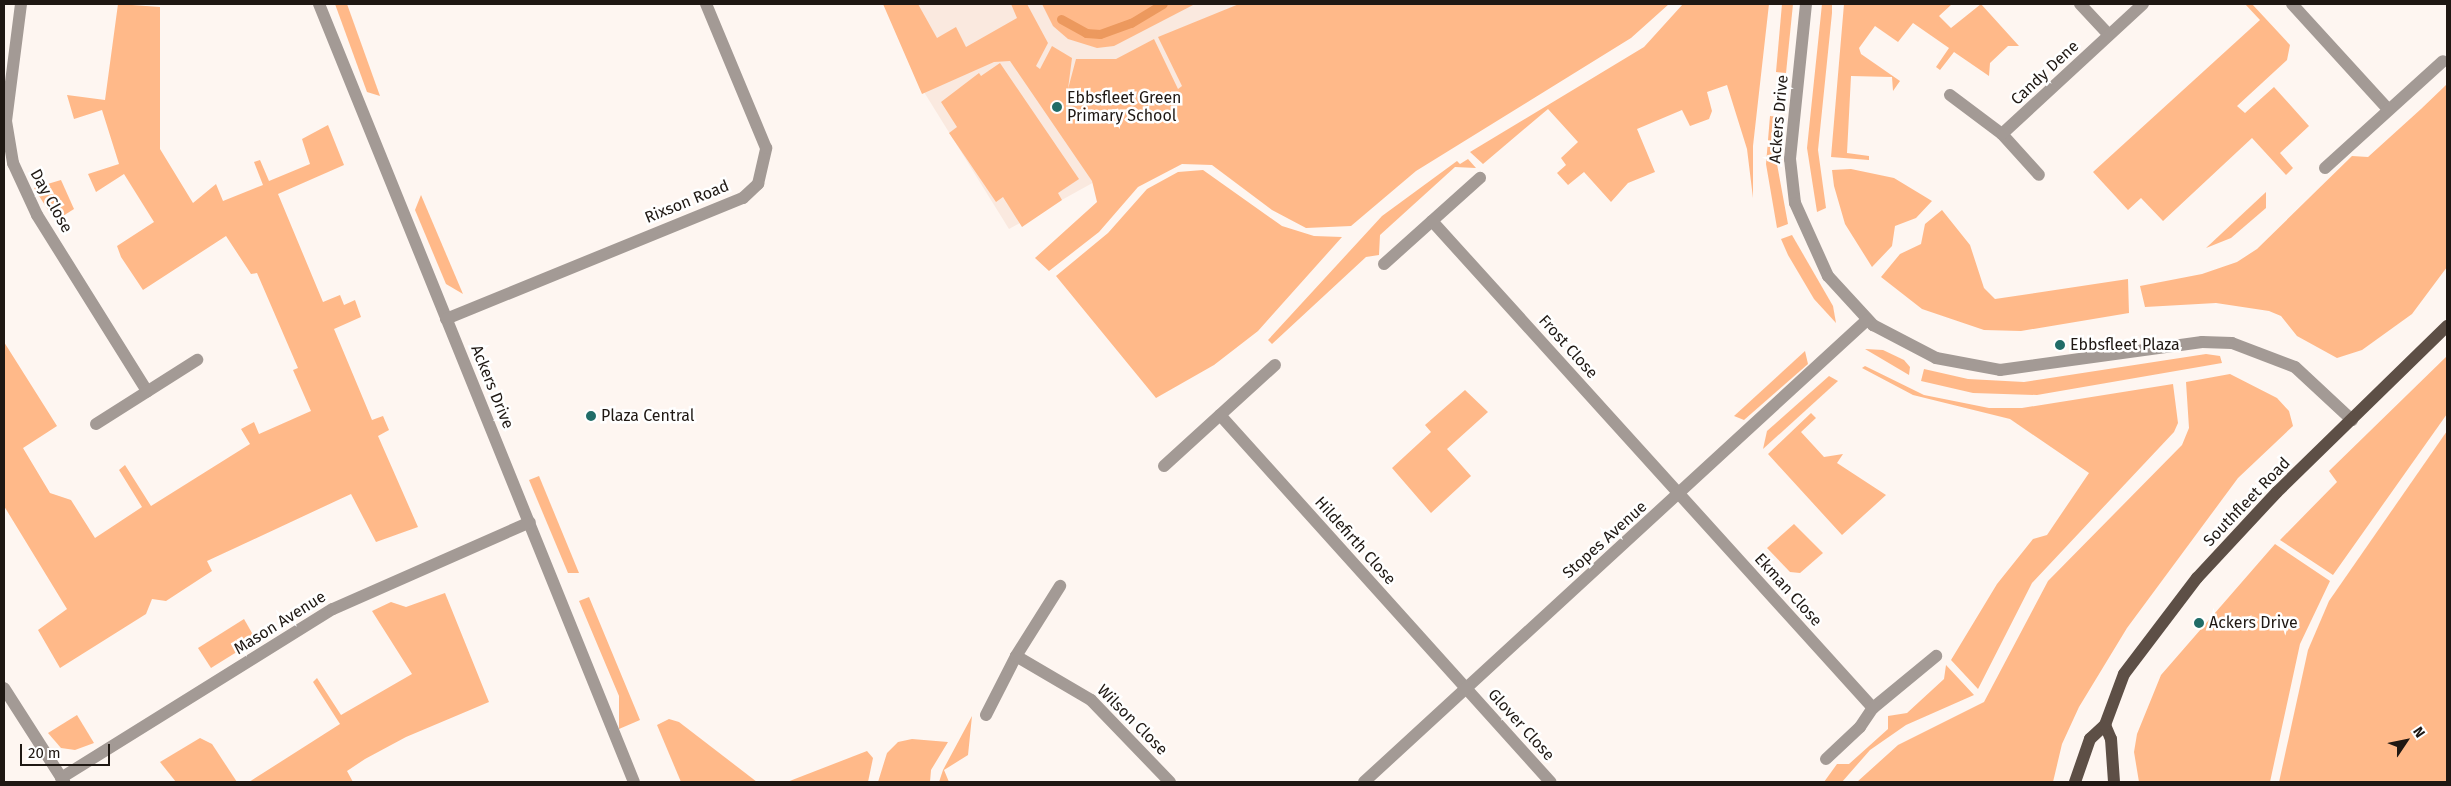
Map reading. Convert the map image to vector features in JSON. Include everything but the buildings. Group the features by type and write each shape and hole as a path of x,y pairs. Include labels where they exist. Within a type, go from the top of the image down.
{"main road":[{"name":"Southfleet Road","path":"2076,782 2090,739 2105,725 2124,674 2197,578 2447,326"},
{"path":"2105,725 2111,739 2114,782"}],"street":[{"name":"Day Close","path":"21,4 6,121 12,162 37,214 147,391"},
{"name":"Ackers Drive","path":"319,4 634,782"},
{"name":"Rixson Road","path":"446,319 743,198 758,184 766,148 706,4"},
{"name":"Ackers Drive","path":"1806,4 1790,151 1791,183 1817,258 1840,292 1867,320 1936,358 1994,369 2035,368 2202,342 2232,343 2295,367 2352,420"},
{"path":"2080,4 2109,35"},
{"name":"Candy Dene","path":"2002,134 2143,4"},
{"path":"2292,4 2388,110"},
{"path":"2325,168 2443,60"},
{"path":"1950,95 2002,134 2039,175"},
{"path":"1384,264 1480,178"},
{"name":"Frost Close","path":"1432,221 1680,494"},
{"name":"Stopes Avenue","path":"1364,782 1680,494 1867,320"},
{"path":"96,424 198,360"},
{"path":"1164,466 1275,365"},
{"name":"Hildefirth Close","path":"1220,415 1466,689"},
{"name":"Ekman Close","path":"1680,494 1873,708"},
{"name":"Mason Avenue","path":"4,688 62,780 333,609 530,522"},
{"path":"986,715 1016,656 1060,586"},
{"name":"Wilson Close","path":"1016,656 1091,700 1170,782"},
{"path":"1826,759 1860,727 1873,708 1936,656"},
{"name":"Glover Close","path":"1466,689 1551,782"}],"shaded area":[{"path":"118,4 160,7 160,149 193,203 216,184 223,201 263,185 254,162 260,160 269,181 310,164 302,139 328,125 344,165 278,194 323,302 340,295 344,305 355,300 361,317 334,329 372,420 383,416 389,430 378,436 418,527 376,542 351,494 207,561 212,571 166,601 152,599 146,614 60,668 38,630 67,609 4,506 4,342 57,426 23,448 50,493 71,500 95,538 142,507 119,470 125,465 151,506 250,444 241,429 254,422 259,434 311,411 293,370 298,368 257,273 251,274 226,236 143,290 121,257 117,246 154,222 124,174 96,192 88,174 119,164 102,110 74,119 67,95 105,100"},
{"path":"335,4 347,4 380,96 367,92"},
{"path":"883,4 918,4 937,38 956,27 966,47 1017,18 1011,4 1027,4 1048,43 1036,66 1040,69 1052,46 1072,58 1068,89 1076,59 1116,59 1154,39 1178,89 1182,86 1158,37 1239,4 1669,4 1631,38 1416,171 1351,226 1306,228 1272,210 1212,165 1182,164 1138,187 1099,232 1049,271 1035,258 1097,202 1092,181 1010,61 994,62 922,94"},
{"name":"Ebbsfleet Green Primary School","path":"886,4 1336,4 1125,165 1009,229 919,84"},
{"path":"1042,4 1195,4 1114,46 1097,48 1068,39 1053,26"},
{"path":"1683,4 1769,4 1753,146 1753,198 1747,149 1727,85 1707,92 1712,111 1709,119 1690,126 1682,110 1637,129 1655,172 1628,183 1611,202 1584,172 1568,185 1557,173 1566,165 1561,158 1578,142 1548,109 1483,164 1470,152 1644,47"},
{"path":"1782,4 1793,4 1786,73 1776,72"},
{"path":"1822,4 1832,4 1832,13 1818,150 1826,208 1817,212 1807,148"},
{"path":"1844,4 1952,4 1939,16 1951,28 1981,4 2019,46 2008,46 1990,63 1989,76 1954,52 1940,70 1936,67 1949,48 1913,23 1898,42 1875,26 1859,48 1861,54 1900,81 1893,91 1892,77 1851,76 1847,153 1869,156 1869,160 1831,157"},
{"path":"2245,4 2252,4 2290,45 2287,60 2237,106 2245,113 2274,87 2309,126 2280,153 2293,168 2286,175 2252,138 2163,221 2141,198 2128,210 2093,172 2260,20"},
{"path":"1000,63 1079,179 1058,193 1062,200 1022,227 1003,197 996,202 949,133 957,127 941,102 979,73 981,76"},
{"path":"2447,69 2447,267 2412,314 2362,350 2337,358 2297,336 2281,316 2269,311 2216,303 2145,307 2140,286 2202,274 2237,262 2257,249 2352,156 2368,157 2421,109 2446,85"},
{"path":"1770,116 1780,117 1777,164 1788,224 1777,228 1766,164"},
{"path":"1468,159 1476,168 1455,167 1380,235 1379,255 1366,257 1272,344 1268,340 1382,216 1457,161 1460,164"},
{"path":"1851,169 1894,178 1932,201 1916,218 1895,226 1892,246 1872,267 1845,224 1834,186 1832,170"},
{"path":"1203,170 1282,226 1314,236 1342,237 1258,331 1214,365 1156,398 1056,276 1108,233 1147,189 1178,172"},
{"path":"61,180 74,209 55,221 34,188"},
{"path":"2266,192 2266,208 2231,238 2206,248"},
{"path":"421,195 463,294 446,284 415,210"},
{"path":"1942,210 1970,245 1984,288 1995,299 2128,279 2129,313 2021,331 1984,330 1922,309 1881,277 1900,254 1921,244 1925,224"},
{"path":"1792,235 1833,306 1836,323 1814,299 1788,255 1781,239"},
{"path":"1865,349 1883,350 1904,360 1910,367 1909,375"},
{"path":"1805,351 1808,364 1744,420 1734,416"},
{"path":"2206,354 2220,356 2222,363 2037,395 1973,393 1921,381 1924,369 1968,379 2024,382"},
{"path":"2447,356 2447,414 2333,575 2280,540 2337,482 2329,471"},
{"path":"1865,366 1924,395 1989,408 2022,408 2173,384 2178,423 2174,432 2032,583 1978,689 1951,660 1997,584 2033,539 2047,535 2089,473 2010,419 1913,395 1862,368"},
{"path":"2230,374 2277,398 2289,411 2293,426 2238,478 2127,628 2079,707 2062,744 2053,782 1857,782 1898,745 1984,702 2048,581 2182,445 2189,428 2186,382"},
{"path":"1829,376 1838,381 1763,449 1767,431"},
{"path":"1465,390 1488,412 1447,449 1471,476 1431,513 1392,468 1431,432 1425,425"},
{"path":"1811,413 1816,418 1801,432 1824,457 1843,454 1837,463 1886,495 1842,535 1768,454"},
{"path":"2447,431 2447,782 2279,782 2308,650 2329,601"},
{"path":"539,476 579,573 568,573 529,480"},
{"path":"1794,524 1823,553 1800,573 1790,572 1767,548"},
{"path":"2275,544 2330,581 2300,644 2270,782 2139,782 2134,752 2137,734 2161,675"},
{"path":"445,593 489,702 406,737 365,759 347,771 353,782 249,782 340,724 313,682 317,678 341,715 412,674 372,611 391,602 406,607"},
{"path":"589,597 640,720 619,729 619,696 579,601"},
{"path":"244,619 256,640 211,668 198,648"},
{"path":"1946,665 1974,695 1906,725 1870,750 1842,782 1824,782 1837,764 1849,764 1888,729 1888,716 1907,713 1944,679"},
{"path":"77,715 94,743 75,750 61,748 48,733"},
{"path":"972,716 968,755 944,770 949,782 939,782 943,770"},
{"path":"669,719 679,722 757,782 681,782 657,725"},
{"path":"200,738 212,744 237,782 176,782 160,762"},
{"path":"912,739 948,742 931,770 930,782 878,782 887,753 898,742"},
{"path":"867,751 873,758 868,782 787,782"}],"waterway":[{"path":"1061,19 1086,33 1100,34 1131,23 1163,4"}],"place":[{"name":"Ebbsfleet Green Primary School","path":"1057,107"},
{"name":"Ebbsfleet Plaza","path":"2060,345"},
{"name":"Plaza Central","path":"591,416"},
{"name":"Ackers Drive","path":"2199,623"}]}
